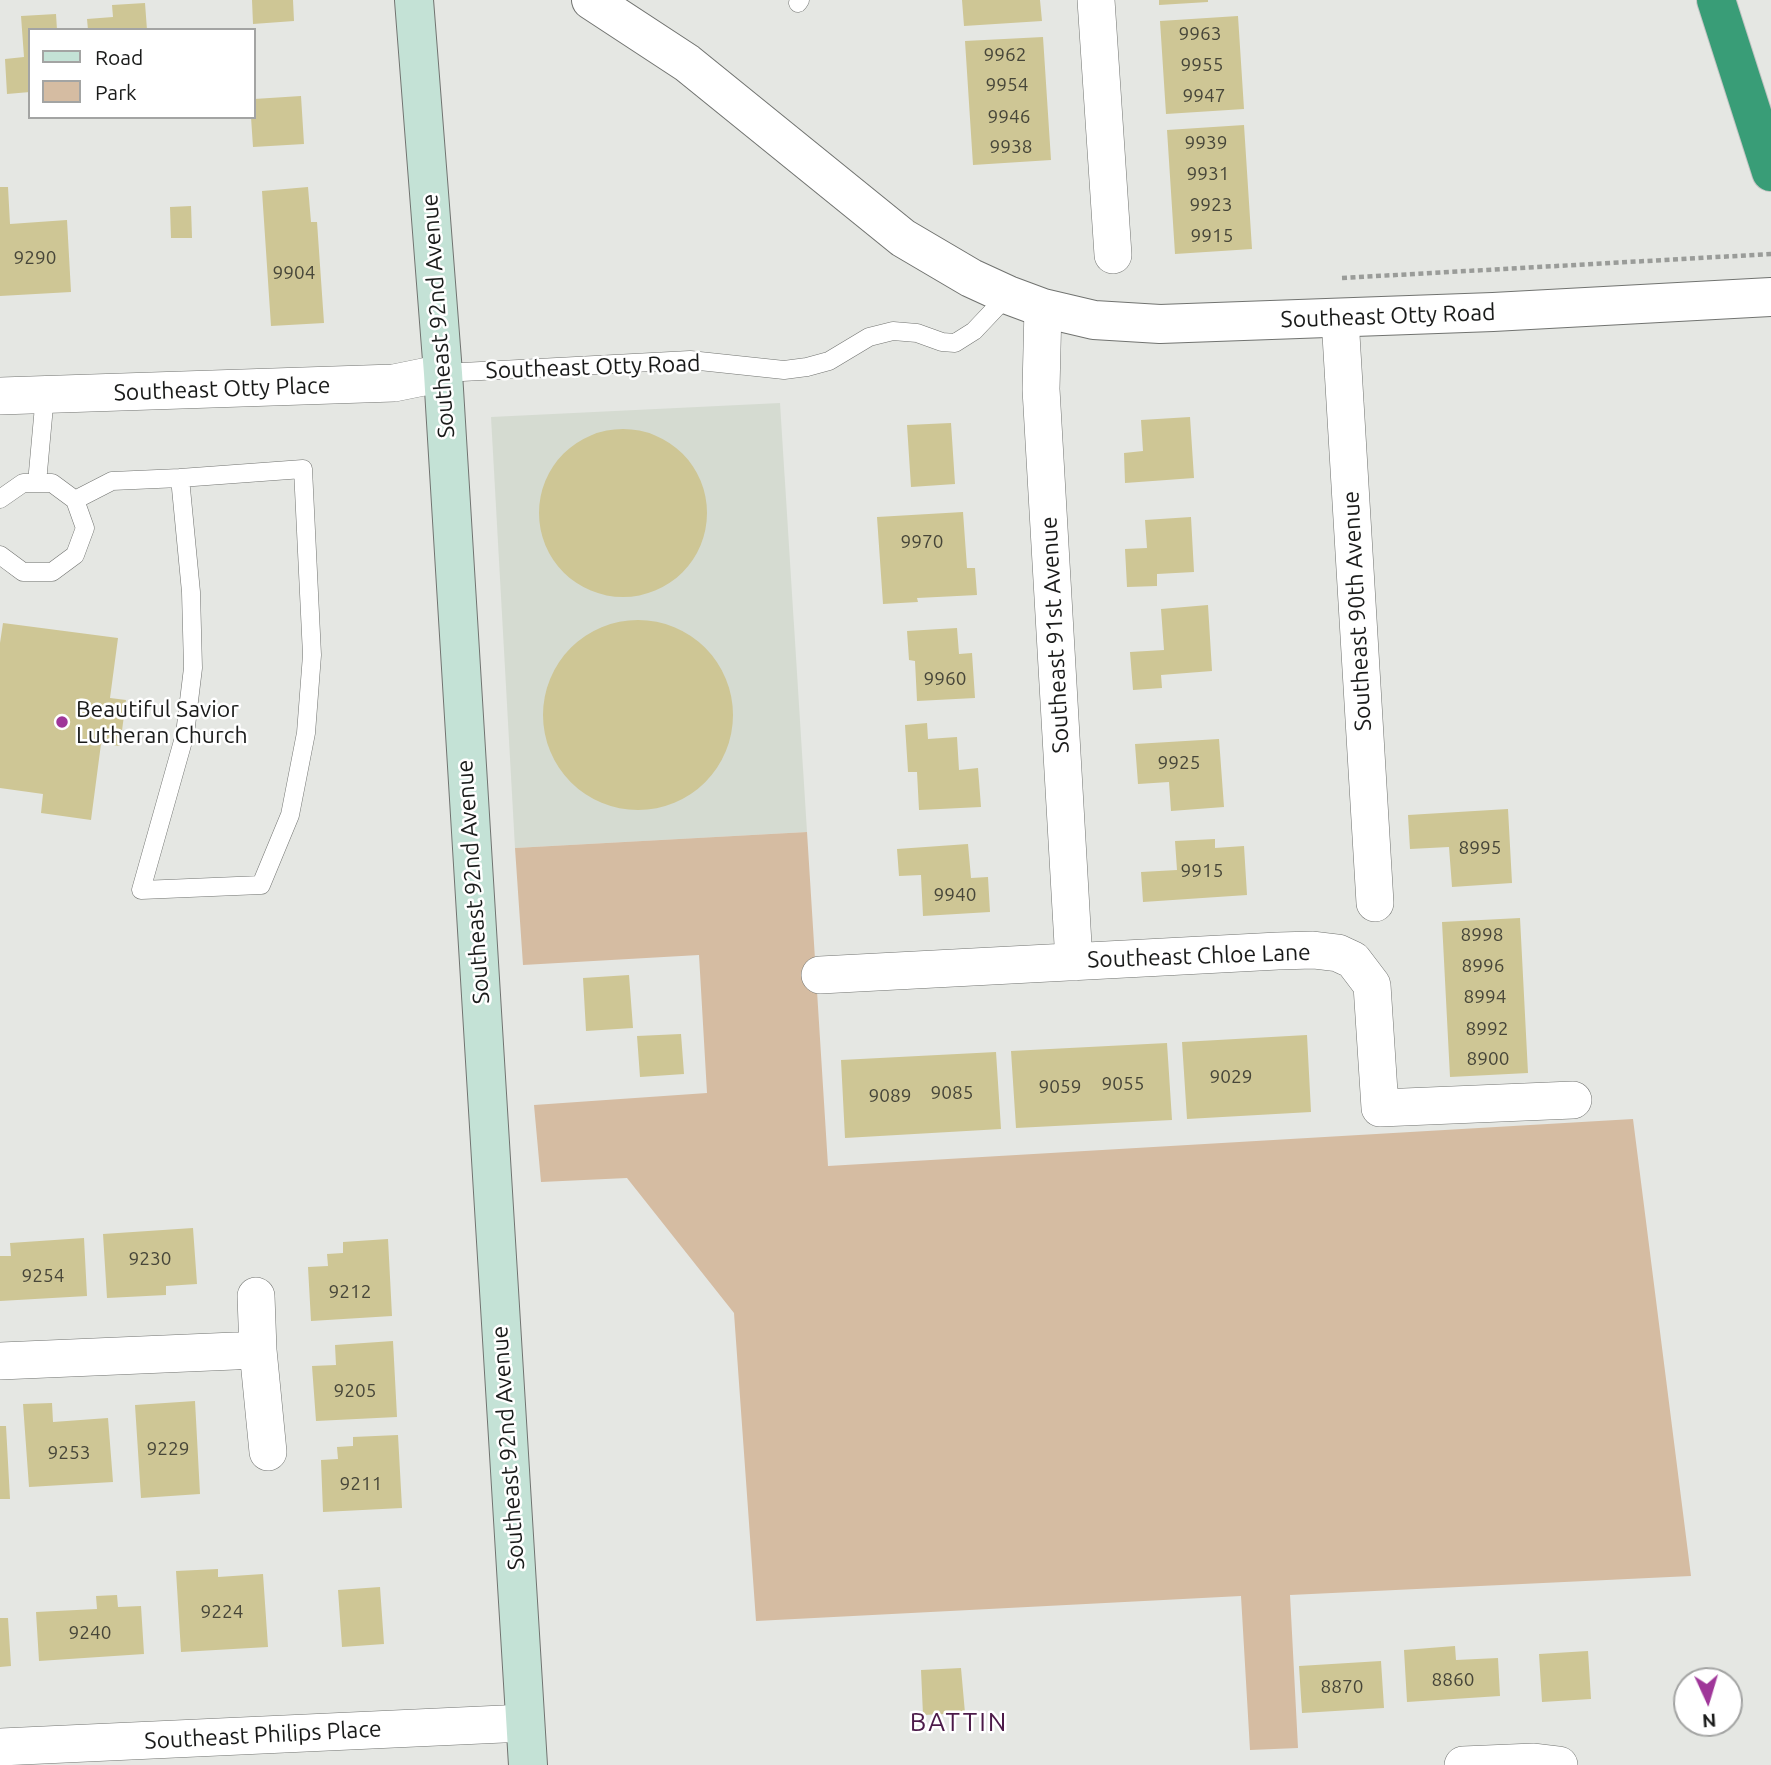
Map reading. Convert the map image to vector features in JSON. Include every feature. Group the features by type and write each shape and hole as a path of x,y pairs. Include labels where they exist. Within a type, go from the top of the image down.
{"highway":[{"path":"1716,0 1771,172"}],"main road":[{"name":"Southeast 92nd Avenue","path":"414,0 443,373 528,1765"}],"street":[{"name":"Southeast Otty Road","path":"591,0 687,63 903,238 971,278 1043,308 1117,323 1222,323 1771,297"},
{"path":"1096,0 1113,255"},
{"name":"Southeast 91st Avenue","path":"1043,308 1041,388 1074,962"},
{"name":"Southeast 90th Avenue","path":"1340,318 1375,903"},
{"name":"Southeast Otty Place","path":"0,397 394,383 443,373"},
{"name":"Southeast Chloe Lane","path":"821,975 1278,951 1313,950 1338,953 1353,960 1372,985 1380,1108 1573,1100"},
{"path":"256,1296 258,1350 268,1452"},
{"path":"0,1362 258,1350"},
{"name":"Southeast Philips Place","path":"0,1746 526,1723"},
{"path":"1463,1765 1534,1762 1559,1765"}],"lane":[{"name":"Southeast Otty Road","path":"443,373 690,360 784,370 807,367 829,361 869,337 893,331 917,333 942,342 955,343 974,331 1008,295"},
{"path":"37,483 45,395"},
{"path":"75,500 112,481 303,469 312,655 306,733 289,815 261,885 141,890 185,734 193,668 191,592 180,478"},
{"path":"0,499 23,482 52,483 75,500 85,528 75,555 52,572 23,572 0,555"}],"path":[{"name":"Southeast Otty Road","path":"1334,278 1771,254"}],"shaded area":[{"path":"780,403 807,832 515,848 491,417"}],"green space":[{"path":"807,832 828,1166 1633,1119 1691,1576 1290,1595 1298,1748 1250,1750 1241,1596 756,1621 734,1313 627,1178 541,1182 534,1105 707,1093 699,955 523,965 515,848"}],"building":[{"path":"252,0 293,0 294,21 253,24"},
{"path":"962,0 1040,0 1042,21 964,26"},
{"path":"1159,0 1208,0 1208,2 1159,5"},
{"path":"145,3 147,28 88,28 87,19 113,17 112,5"},
{"path":"56,14 57,28 28,28 28,92 7,94 5,59 24,57 21,16"},
{"path":"1238,16 1244,109 1166,114 1160,21"},
{"path":"1043,37 1051,160 973,165 965,41"},
{"path":"301,96 304,144 253,147 251,119 256,119 256,99"},
{"path":"1244,125 1252,249 1175,254 1167,130"},
{"path":"0,187 8,187 10,224 67,220 71,292 0,296"},
{"path":"308,187 311,222 317,222 324,323 271,326 262,191"},
{"path":"191,206 192,238 171,238 170,207"},
{"path":"1190,417 1194,478 1125,483 1124,453 1143,451 1141,420"},
{"path":"951,423 955,484 911,487 907,425"},
{"path":"623,429 655,436 682,454 700,481 707,513 700,545 682,572 655,590 623,597 591,590 564,572 546,545 539,513 546,481 564,454 591,436"},
{"path":"963,512 967,568 975,568 977,595 917,598 918,602 883,604 877,517"},
{"path":"1191,517 1194,572 1157,574 1157,586 1127,587 1125,549 1147,548 1145,520"},
{"path":"1208,605 1212,671 1161,675 1162,688 1133,690 1130,652 1164,650 1161,609"},
{"path":"638,620 674,627 705,648 726,679 733,715 726,751 705,782 674,803 638,810 602,803 571,782 550,751 543,715 550,679 571,648 602,627"},
{"name":"Beautiful Savior Lutheran Church","path":"3,623 118,638 110,698 126,700 120,746 101,744 91,820 41,813 43,794 0,788 0,643"},
{"path":"957,628 959,654 972,653 975,698 917,701 915,661 909,660 907,631"},
{"path":"927,723 928,739 957,737 959,770 978,768 981,807 919,810 917,772 908,772 905,725"},
{"path":"1219,739 1224,807 1171,811 1169,782 1138,784 1135,744"},
{"path":"1508,809 1512,883 1452,887 1449,847 1410,849 1408,815"},
{"path":"1215,839 1215,848 1244,846 1247,895 1143,902 1141,872 1177,870 1175,841"},
{"path":"968,844 971,878 988,877 990,912 923,916 921,875 899,876 897,849"},
{"path":"1520,918 1528,1073 1450,1077 1442,922"},
{"path":"629,975 633,1028 586,1031 583,978"},
{"path":"681,1034 684,1074 640,1077 637,1036"},
{"path":"1307,1035 1311,1112 1187,1119 1182,1042"},
{"path":"1167,1043 1172,1120 1016,1128 1011,1051"},
{"path":"996,1052 1001,1129 845,1138 841,1060"},
{"path":"193,1228 197,1284 166,1286 166,1295 107,1298 103,1234"},
{"path":"84,1238 87,1296 0,1301 0,1256 11,1256 10,1243"},
{"path":"388,1239 392,1316 311,1321 308,1267 328,1266 327,1254 343,1253 343,1242"},
{"path":"393,1341 397,1417 316,1421 312,1366 336,1365 335,1345"},
{"path":"195,1401 200,1494 141,1498 135,1405"},
{"path":"52,1403 53,1422 108,1418 113,1482 29,1487 23,1404"},
{"path":"0,1426 6,1426 10,1499 0,1499"},
{"path":"398,1435 402,1508 323,1512 321,1460 338,1459 337,1447 353,1446 353,1437"},
{"path":"218,1569 218,1577 263,1574 268,1647 181,1652 176,1571"},
{"path":"380,1587 384,1644 342,1647 338,1590"},
{"path":"117,1595 118,1607 141,1606 144,1654 39,1661 36,1612 97,1609 96,1596"},
{"path":"0,1618 8,1618 11,1666 0,1667"},
{"path":"1455,1646 1456,1660 1498,1658 1500,1696 1407,1702 1404,1650"},
{"path":"1588,1651 1591,1699 1542,1702 1539,1654"},
{"path":"1381,1661 1384,1708 1302,1713 1299,1666"},
{"path":"961,1668 965,1713 923,1715 921,1670"}],"place":[{"name":"Beautiful Savior Lutheran Church","path":"62,722"}],"district":[{"name":"BATTIN","path":"959,1722"}]}
